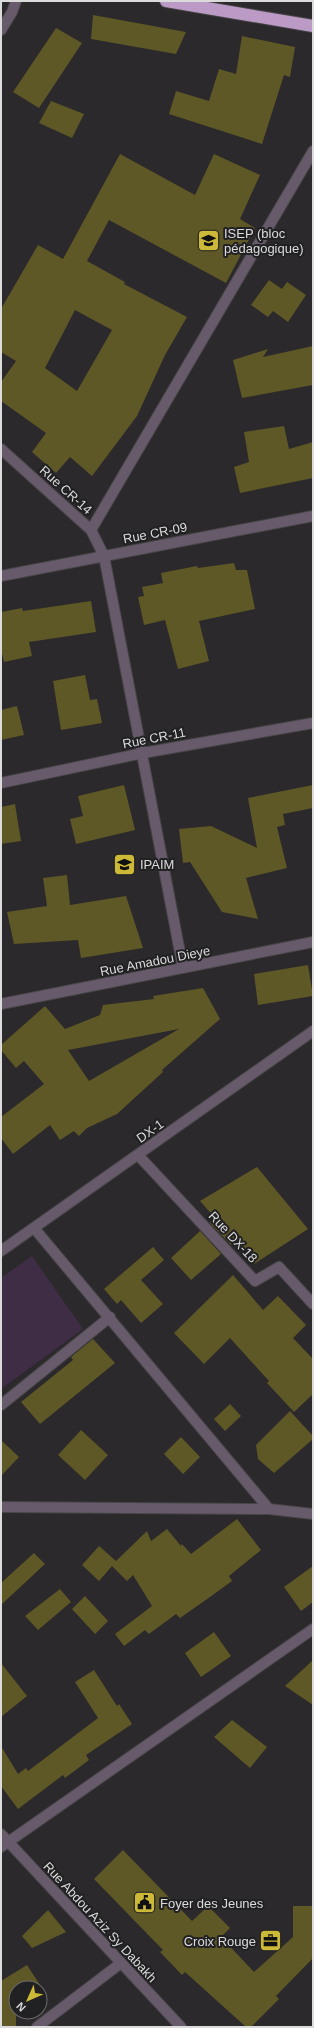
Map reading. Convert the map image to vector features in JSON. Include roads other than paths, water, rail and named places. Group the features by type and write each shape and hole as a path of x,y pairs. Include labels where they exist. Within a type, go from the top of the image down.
{"highway":[{"path":"166,1 201,4 313,26"}],"street":[{"path":"1,30 12,12 16,1"},
{"path":"91,530 313,151"},
{"name":"Rue CR-14","path":"1,449 91,530 104,556 143,753 183,968"},
{"name":"Rue CR-09","path":"1,576 313,516"},
{"name":"Rue CR-11","path":"1,783 143,753 313,723"},
{"name":"Rue Amadou Dieye","path":"1,1004 313,942"},
{"name":"DX-1","path":"1,1251 313,1031"},
{"name":"Rue DX-18","path":"138,1155 255,1281 279,1267 313,1304"},
{"path":"34,1228 269,1508"},
{"path":"1,1405 110,1317"},
{"path":"1,1507 269,1508 313,1514"},
{"path":"3,1841 313,1629"},
{"name":"Rue Abdou Aziz Sy Dabakh","path":"3,1841 181,2027"},
{"path":"37,2027 121,1963"}],"place":[{"name":"ISEP (bloc pédagogique)","path":"208,240"},
{"name":"IPAIM","path":"124,864"},
{"name":"Foyer des Jeunes","path":"144,1903"},
{"name":"Croix Rouge","path":"271,1941"}]}
